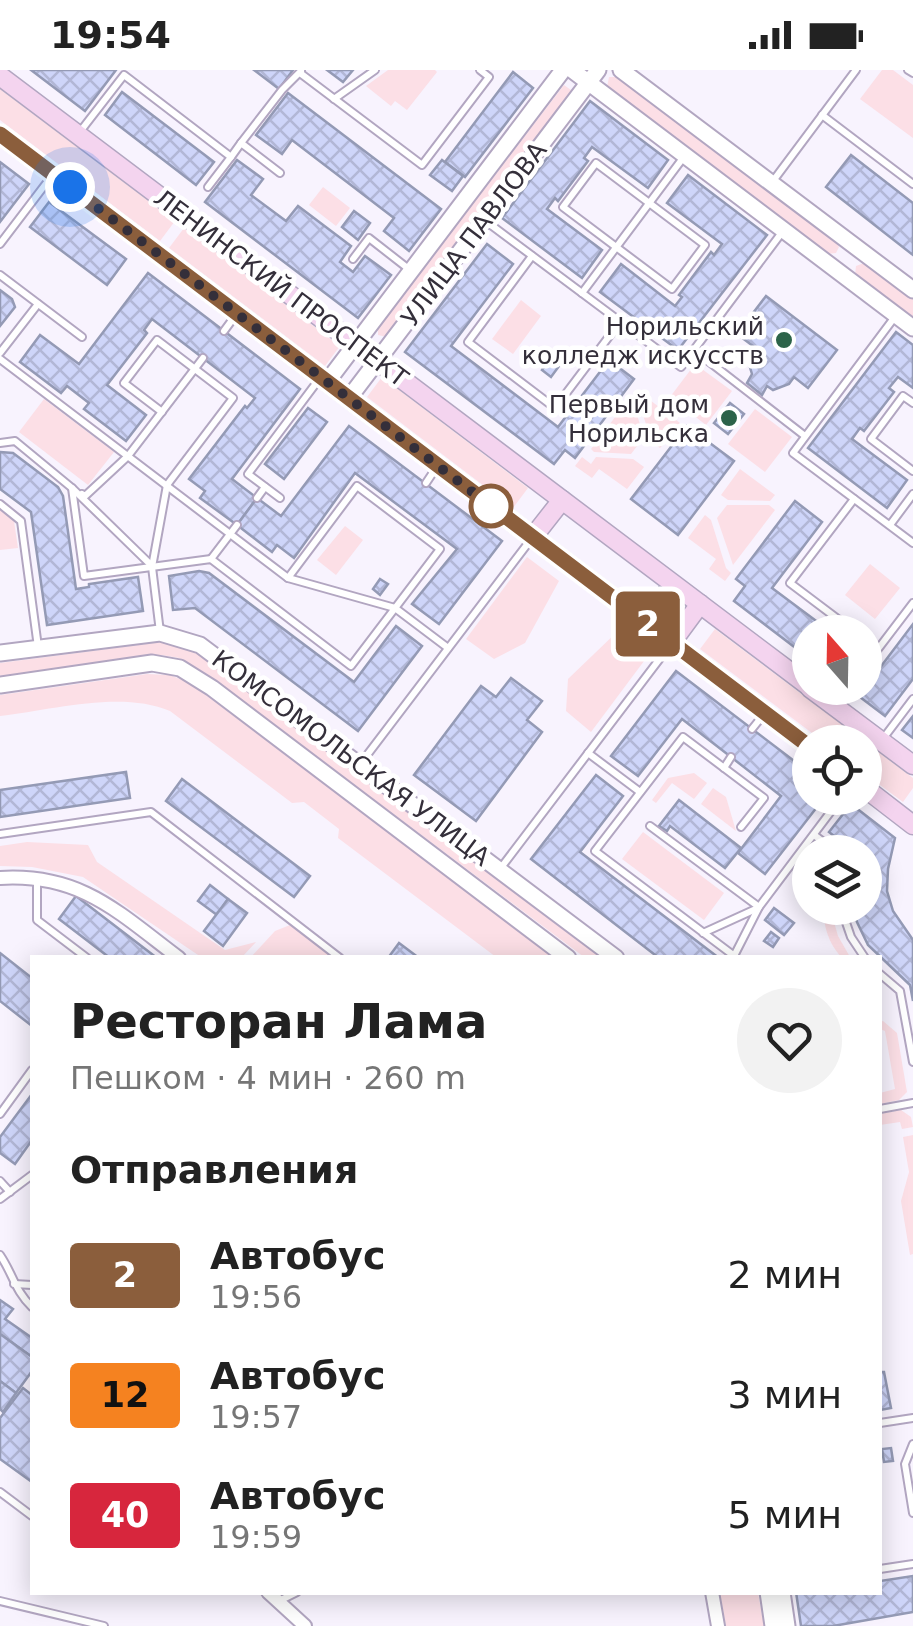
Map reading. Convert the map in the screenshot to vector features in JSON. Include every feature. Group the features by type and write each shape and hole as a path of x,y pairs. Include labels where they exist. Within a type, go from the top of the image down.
{"main road":[{"name":"ЛЕНИНСКИЙ ПРОСПЕКТ","path":"0,76 792,673"},
{"name":"ЛЕНИНСКИЙ ПРОСПЕКТ","path":"0,134 792,732"},
{"path":"533,537 562,500"},
{"path":"672,642 700,604"},
{"name":"ЛЕНИНСКИЙ ПРОСПЕКТ","path":"834,705 860,725"},
{"name":"ЛЕНИНСКИЙ ПРОСПЕКТ","path":"882,742 913,765"},
{"path":"882,803 911,828"}],"street":[{"name":"УЛИЦА ПАВЛОВА","path":"324,379 356,344 563,70"},
{"path":"572,70 593,76 685,156 913,328"},
{"path":"621,70 913,290"},
{"name":"УЛИЦА ПАВЛОВА","path":"350,398 593,76"},
{"name":"КОМСОМОЛЬСКАЯ УЛИЦА","path":"0,654 160,633 212,652 612,955"},
{"name":"КОМСОМОЛЬСКАЯ УЛИЦА","path":"0,685 152,663 180,668 564,955"},
{"path":"0,878 37,880 96,896 175,955"},
{"path":"713,1595 718,1626"},
{"path":"768,1595 773,1626"},
{"path":"782,1595 787,1626"},
{"path":"273,1597 305,1626"}],"lane":[{"path":"334,99 376,70"},
{"path":"208,187 301,71 422,165 489,76 480,70"},
{"path":"771,183 856,70"},
{"path":"78,134 125,72 230,157"},
{"path":"822,116 913,184"},
{"path":"242,143 280,173"},
{"path":"582,293 685,156"},
{"path":"596,163 649,204 704,245 672,288 563,207 596,163"},
{"path":"0,244 53,174"},
{"path":"484,220 681,367 784,230"},
{"path":"353,258 369,238 411,270"},
{"path":"532,256 468,342 556,408 620,322"},
{"path":"0,275 82,337"},
{"path":"38,304 0,356 288,578 395,608 448,648"},
{"path":"224,331 237,314"},
{"path":"896,315 793,453 913,543"},
{"path":"160,633 152,567 166,485 233,398 157,340 124,383 162,412"},
{"path":"694,350 805,436"},
{"path":"72,488 86,496 128,456 203,358"},
{"path":"280,498 248,474 324,379"},
{"path":"913,403 904,396 871,439 913,471"},
{"path":"0,444 15,442 72,488 152,567"},
{"path":"426,484 438,466"},
{"path":"72,488 84,576 211,560 351,666 440,549 403,515 357,486 288,578"},
{"path":"257,498 264,487"},
{"path":"890,526 913,494"},
{"path":"833,615 790,584 854,498"},
{"path":"0,504 21,521 38,648"},
{"path":"211,560 237,525"},
{"path":"360,764 533,537"},
{"path":"882,645 913,603"},
{"path":"500,870 672,642"},
{"path":"882,740 913,699"},
{"path":"752,729 765,712"},
{"path":"733,955 595,851 683,738 764,798 741,827"},
{"path":"588,753 640,792"},
{"path":"724,768 732,758"},
{"path":"0,834 151,812 336,955"},
{"path":"814,835 829,815"},
{"path":"650,826 759,908"},
{"path":"735,955 759,908 792,864"},
{"path":"37,880 38,920 83,955"},
{"path":"703,933 759,908"},
{"path":"847,925 863,955"},
{"path":"882,976 900,990 913,1062"},
{"path":"0,1114 30,1073"},
{"path":"882,1109 913,1103"},
{"path":"0,1199 30,1177"},
{"path":"0,1181 10,1192"},
{"path":"0,1255 9,1268 16,1292 30,1306"},
{"path":"0,1280 9,1268"},
{"path":"14,1284 30,1284"},
{"path":"882,1423 913,1418"},
{"path":"913,1444 905,1464 913,1514"},
{"path":"0,1492 30,1514"},
{"path":"882,1569 913,1564"},
{"path":"0,1601 104,1626"}],"shaded area":[{"path":"388,70 437,72 407,110 395,101 391,106 366,86"},
{"path":"882,70 893,70 913,85 913,138 860,99"},
{"path":"609,77 618,77 836,241 836,253 826,254 607,87"},
{"path":"564,85 571,90 570,95 387,337 378,335 378,327"},
{"path":"0,89 175,221 160,241 0,120"},
{"path":"323,187 350,208 336,226 309,205"},
{"path":"184,228 340,346 325,366 169,248"},
{"path":"864,263 913,299 913,319 855,275 856,266"},
{"path":"521,300 541,316 513,354 492,339"},
{"path":"695,364 732,391 706,425 670,397"},
{"path":"382,377 528,488 513,508 367,397"},
{"path":"638,391 680,423 660,448 652,442"},
{"path":"631,396 644,437 631,454 594,452 591,449"},
{"path":"44,399 114,452 88,485 19,432"},
{"path":"755,409 792,437 765,472 728,444"},
{"path":"582,457 591,464 596,457 633,459 644,467 627,489 599,469 592,478 575,466"},
{"path":"740,469 775,495 770,501 728,500 721,495"},
{"path":"727,505 769,505 775,510 733,565 717,518"},
{"path":"0,510 14,521 18,548 0,550"},
{"path":"705,515 711,520 731,573 725,581 709,569 716,559 688,538"},
{"path":"345,526 363,540 336,575 317,560"},
{"path":"527,557 559,581 525,643 494,659 466,639"},
{"path":"870,564 900,588 878,615 870,615 845,595"},
{"path":"715,629 792,687 792,705 816,705 843,725 801,725 700,649"},
{"path":"619,630 650,653 591,732 566,711 568,679"},
{"path":"161,642 198,652 601,955 581,955 207,674 179,658 161,655 0,676 0,663"},
{"path":"147,674 170,675 190,683 550,955 493,955 338,838 339,829 304,802 292,803 170,711 151,705 109,702 0,716 0,695"},
{"path":"882,755 913,778 913,788 903,802 882,787"},
{"path":"694,773 707,783 694,799 672,783 656,803 652,800 668,778"},
{"path":"713,788 726,797 736,831 701,804"},
{"path":"643,832 724,893 704,920 622,859"},
{"path":"27,842 88,845 97,862 225,950 256,942 244,955 198,955 83,877 32,867 0,866 0,846"},
{"path":"290,925 331,955 253,955 275,931"},
{"path":"826,925 835,925 849,955 840,955"},
{"path":"882,1021 897,1033 907,1092 899,1100 882,1104 882,1092 895,1089"},
{"path":"901,1110 911,1117 913,1127 902,1129 900,1122 882,1125 882,1114"},
{"path":"913,1135 910,1255 901,1201 909,1172 903,1137"},
{"path":"720,1595 758,1595 764,1626 726,1626"}],"building":[{"path":"31,70 116,70 85,111"},
{"path":"254,70 293,70 279,89"},
{"path":"327,70 353,70 343,82"},
{"path":"513,72 533,88 465,177 445,162"},
{"path":"122,92 214,162 196,185 105,115"},
{"path":"288,93 441,209 409,251 384,231 394,218 292,140 282,154 256,135"},
{"path":"590,101 668,160 648,188 592,147 584,158 588,161 558,201 555,198 547,209 602,250 582,278 502,218"},
{"path":"851,155 913,203 913,255 826,187"},
{"path":"237,160 263,179 251,195 286,221 298,206 351,246 340,262 353,272 365,256 391,275 358,318 205,202"},
{"path":"442,160 463,176 452,191 430,175"},
{"path":"0,162 29,184 0,222"},
{"path":"688,175 767,235 678,350 600,292 621,264 675,306 711,252 714,255 722,244 667,203"},
{"path":"49,202 126,259 107,285 30,227"},
{"path":"354,211 370,223 358,240 342,227"},
{"path":"487,244 513,264 451,346 558,427 609,360 634,379 575,458 565,450 554,464 405,352"},
{"path":"148,273 300,389 232,479 257,498 237,525 200,498 205,491 189,479 255,398 152,319 144,330 147,333 107,385 146,415 126,441 84,409 89,403 67,386 61,393 20,362 40,335 79,364"},
{"path":"0,290 12,299 15,307 0,326"},
{"name":"Норильский колледж искусств","path":"766,296 837,350 808,388 794,377 789,384 773,390 767,386 762,395 747,383 752,374 748,361 753,346 737,334"},
{"path":"896,332 913,345 913,388 898,377 889,388 894,392 864,431 860,428 852,439 907,480 887,508 808,448"},
{"path":"553,355 562,362 551,377 542,370"},
{"name":"Первый дом Норильска","path":"730,403 744,414 728,434 714,423"},
{"path":"308,408 327,422 284,479 265,464"},
{"path":"349,426 502,541 439,624 412,604 457,549 355,473 294,558 277,545 272,552 237,525 257,498 281,516"},
{"path":"687,426 734,461 678,535 631,499"},
{"path":"0,452 13,453 58,487 63,496 76,589 138,577 143,611 47,625 31,512 0,489"},
{"path":"795,501 822,522 772,588 808,615 792,615 792,645 734,601 745,586 736,579"},
{"path":"209,573 354,682 396,626 422,646 358,731 195,608 173,610 169,576"},
{"path":"380,579 388,584 380,595 373,589"},
{"path":"662,584 678,597 662,616 646,603"},
{"path":"913,624 913,679 885,716 870,705 882,705 882,665"},
{"path":"676,671 792,759 792,815 811,815 765,874 738,853 781,796 682,719 638,776 611,756"},
{"path":"511,678 542,701 527,720 542,732 476,821 414,775 481,686 496,697"},
{"path":"913,716 913,738 902,730"},
{"path":"126,772 130,798 0,817 0,790"},
{"path":"596,775 623,796 580,852 715,955 655,955 531,859"},
{"path":"182,779 310,876 294,897 166,801"},
{"path":"679,800 741,848 725,868 670,826 667,831 659,826"},
{"path":"842,815 865,815 895,838 887,891 893,911 913,940 913,1001 910,985 868,945 858,925 882,925 882,835 829,832"},
{"path":"210,885 228,899 217,915 198,901"},
{"path":"76,896 153,955 106,955 59,919"},
{"path":"228,899 247,913 223,946 204,931"},
{"path":"774,908 792,925 784,935 765,920"},
{"path":"771,932 779,938 773,947 764,941"},
{"path":"399,943 415,955 390,955"},
{"path":"0,953 30,976 30,1024 0,1001"},
{"path":"30,1097 30,1143 15,1164 0,1153 0,1137"},
{"path":"0,1300 13,1309 5,1319 30,1337 30,1356 0,1334"},
{"path":"0,1334 30,1356 30,1374 16,1393 0,1381"},
{"path":"882,1372 884,1372 891,1408 882,1410"},
{"path":"0,1381 16,1393 3,1412 0,1409"},
{"path":"23,1388 30,1393 30,1481 0,1459 0,1418"},
{"path":"891,1448 893,1461 884,1462 882,1449"},
{"path":"913,1576 913,1612 833,1626 801,1626 796,1595 882,1595 882,1581"}],"bus line":[{"name":"2","path":"0,134 792,733"}],"place":[{"name":"Норильский колледж искусств","path":"784,340"},
{"name":"Первый дом Норильска","path":"729,418"}],"route":[{"path":"70,187 491,506"}]}
